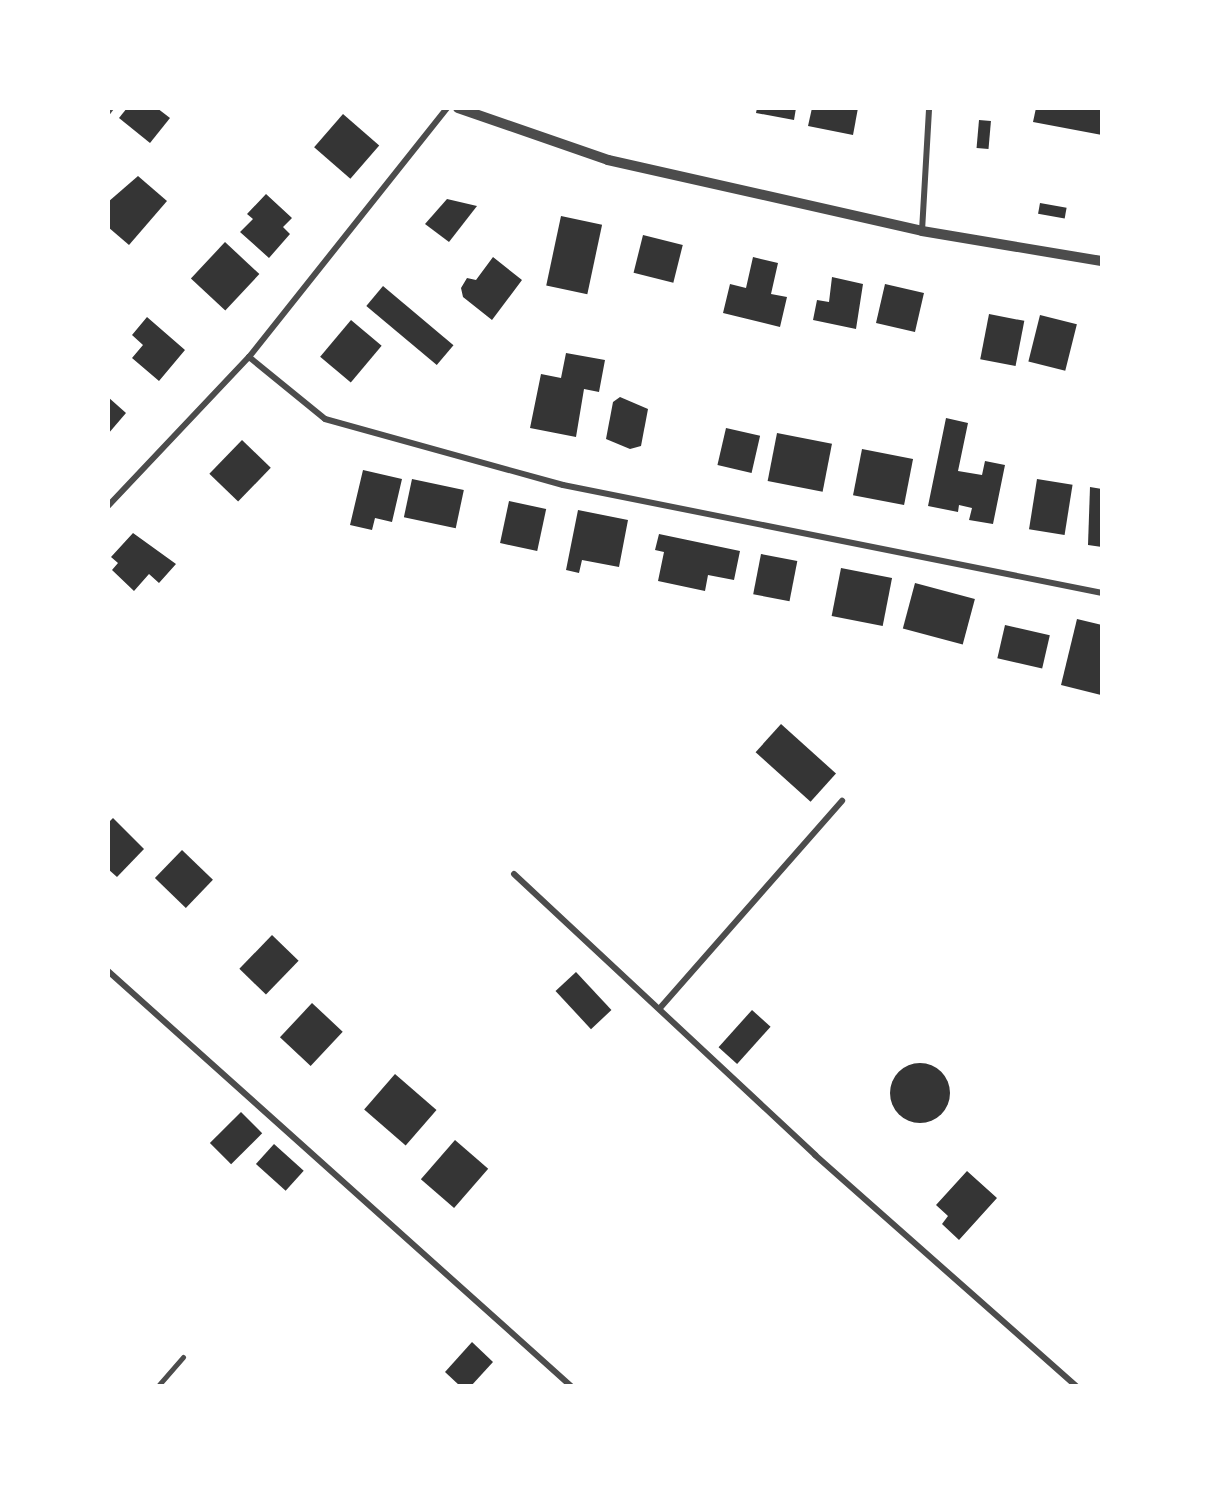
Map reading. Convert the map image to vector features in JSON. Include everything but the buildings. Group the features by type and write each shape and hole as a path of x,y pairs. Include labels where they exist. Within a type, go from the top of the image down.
{"street":[{"path":"108,112 111,108"},
{"path":"108,506 249,357 447,108"},
{"path":"458,108 608,160 922,231 1102,261"},
{"path":"922,231 928,108"},
{"path":"249,357 325,419 529,476 1102,593"},
{"path":"660,1008 842,801"},
{"path":"514,874 815,1155 1076,1386"},
{"path":"108,971 571,1386"}],"lane":[{"path":"158,1386 183,1357"}]}
